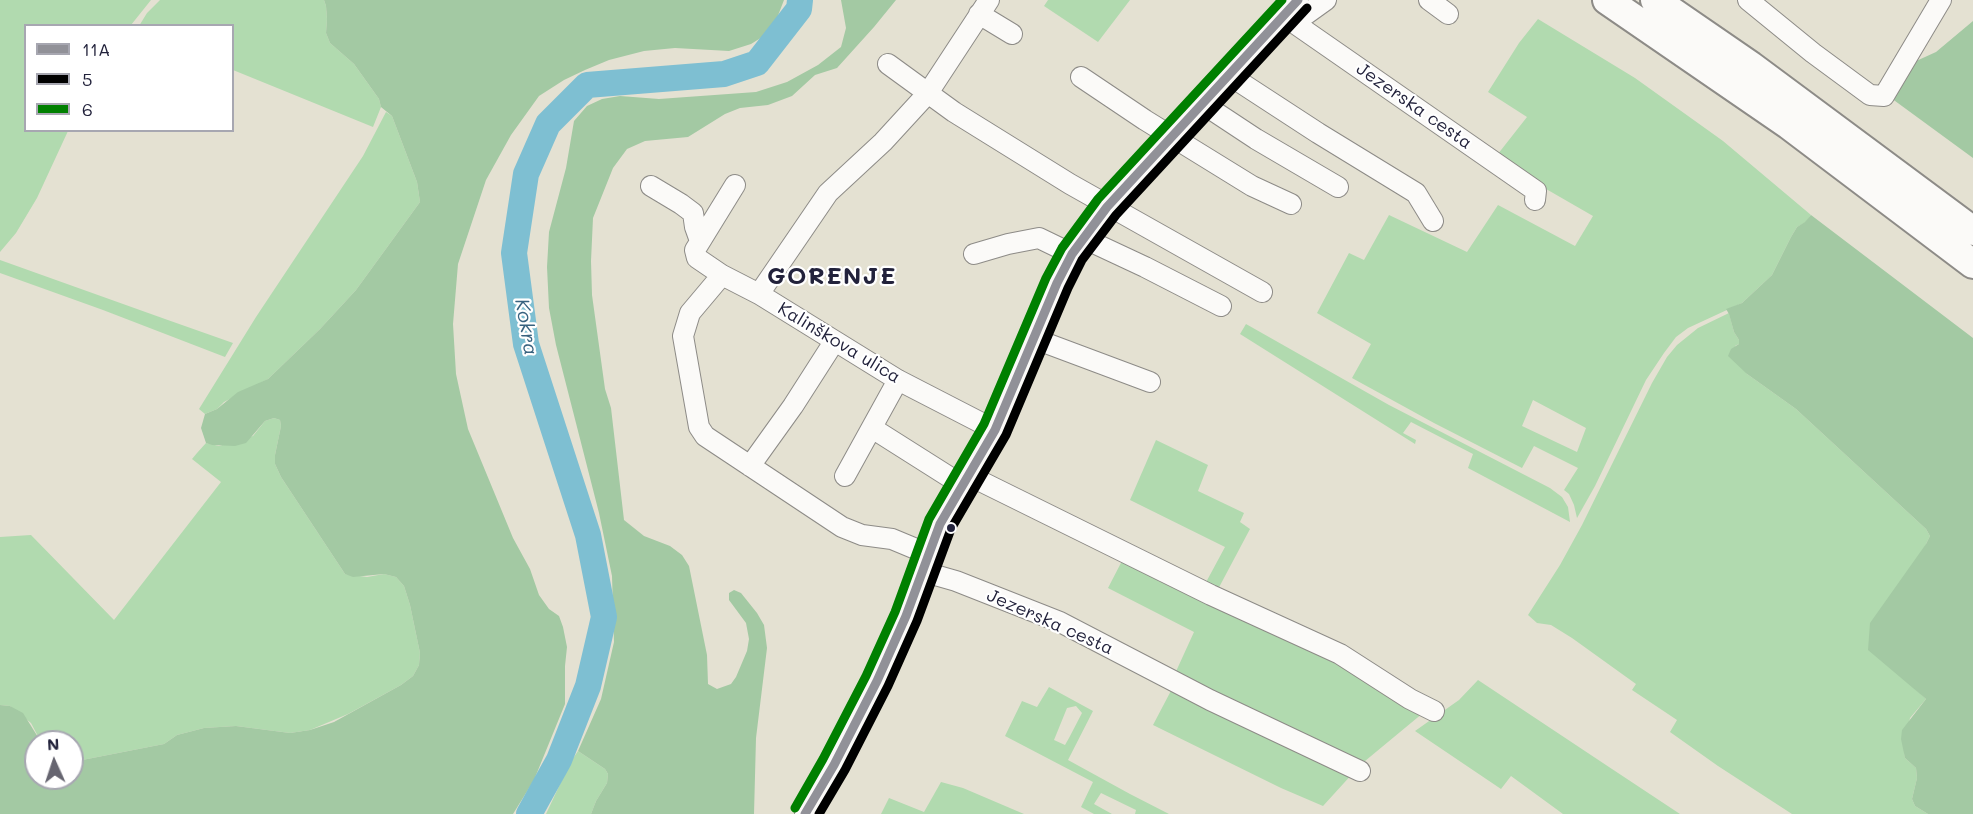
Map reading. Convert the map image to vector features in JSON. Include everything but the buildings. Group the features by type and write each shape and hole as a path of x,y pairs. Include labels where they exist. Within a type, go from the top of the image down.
{"highway":[{"path":"1607,0 1789,125 1973,264"},
{"path":"1655,0 1751,66 1973,231"}],"street":[{"path":"1289,19 1298,0"},
{"path":"805,814 834,765 877,681 906,616 940,524 994,430 1035,339 1057,283 1077,246 1107,207 1229,75 1289,19 1326,0"},
{"path":"1429,0 1448,14"},
{"path":"1748,0 1813,53 1870,95 1884,96 1941,0"},
{"name":"Kalinškova ulica","path":"994,430 898,380 759,294 828,193 883,142 928,93 984,7 1012,34"},
{"name":"Jezerska cesta","path":"1289,19 1536,191 1535,200"},
{"path":"888,64 954,112 1107,207 1262,292"},
{"path":"1229,75 1317,134 1416,193 1433,221"},
{"path":"1081,77 1145,120 1252,186 1291,204"},
{"path":"1203,104 1256,139 1338,187"},
{"path":"735,185 695,250 697,258 722,275 759,294"},
{"path":"651,186 693,213 700,241"},
{"path":"974,254 1039,238 1077,246 1145,267 1221,306"},
{"path":"722,275 690,313 683,336 699,427 705,436 750,466 793,406 834,342"},
{"path":"1035,339 1150,382"},
{"path":"845,476 898,380"},
{"path":"872,428 965,480 1340,654 1410,699 1434,711"},
{"name":"Jezerska cesta","path":"750,466 842,527 862,535 892,539 956,580 1060,622 1175,682 1360,771"}],"green space":[{"path":"0,0 151,0 132,24 24,24 24,132 68,132 37,198 16,233 0,252"},
{"path":"160,0 324,0 327,19 326,33 330,43 354,64 379,99 381,107 373,127 234,70 234,24 140,24"},
{"path":"324,0 784,0 772,31 751,44 729,51 675,48 644,51 609,60 585,70 539,96 511,135 486,180 458,264 453,324 456,374 468,429 513,538 530,569 539,595 549,609 559,616 563,627 567,647 565,704 534,780 513,814 0,814 0,705 10,706 23,713 34,730 24,730 24,790 84,790 84,760 164,744 177,735 204,728 236,726 290,733 310,730 334,722 401,685 413,676 419,665 420,653 404,586 396,577 384,574 353,577 345,574 281,477 275,464 280,420 274,418 265,421 246,443 235,446 206,443 201,428 205,414 217,409 238,392 268,379 320,329 356,290 420,202 417,182 392,116 381,107 379,99 354,64 330,43 326,33"},
{"path":"841,0 896,0 837,68 815,75 792,96 768,105 740,108 725,114 688,137 645,141 627,149 613,168 593,218 592,295 605,389 611,408 624,520 644,536 670,546 682,555 689,566 707,655 708,684 717,689 731,684 747,651 749,639 746,623 729,600 729,593 734,590 741,593 757,613 764,625 767,648 756,738 754,814 591,814 607,783 608,774 605,769 578,751 601,699 614,642 612,576 599,513 556,345 549,308 547,267 549,232 566,168 574,121 587,106 602,99 620,96 659,99 756,92 787,82 818,65 841,47 846,28"},
{"path":"1048,0 1130,0 1098,42 1044,6"},
{"path":"1538,19 1635,78 1723,141 1811,215 1806,222 1797,227 1772,275 1742,303 1688,328 1676,337 1646,380 1577,518 1569,494 1564,490 1578,468 1534,446 1522,468 1352,378 1371,344 1317,313 1349,253 1364,260 1389,215 1467,252 1498,205 1575,246 1593,216 1494,159 1527,117 1488,92 1519,43","holes":["1533,400 1586,428 1577,452 1522,426"]},
{"path":"1973,21 1973,158 1891,98 1914,62 1936,52"},
{"path":"386,112 392,116 417,182 420,202 356,290 320,329 268,379 205,414 199,409 256,317 363,156"},
{"path":"1811,215 1973,338 1973,814 1928,814 1915,806 1912,799 1917,778 1916,768 1905,758 1901,739 1902,730 1926,699 1868,650 1870,623 1930,536 1926,529 1796,409 1747,374 1728,356 1731,349 1739,344 1739,340 1726,309 1742,303 1772,275 1797,227"},
{"path":"0,260 233,343 225,357 0,273"},
{"path":"1729,313 1734,332 1739,340 1739,344 1735,346 1747,374 1796,409 1926,529 1930,536 1926,544 1911,685 1926,699 1910,718 1904,750 1905,758 1916,768 1917,778 1912,799 1915,806 1928,814 1792,814 1670,732 1677,720 1632,690 1636,684 1572,638 1551,625 1537,623 1528,615 1582,525 1667,357 1677,345 1698,328"},
{"path":"1246,324 1389,405 1550,488 1562,497 1568,507 1570,522 1468,468 1473,454 1411,422 1403,433 1416,440 1415,444 1240,334"},
{"path":"274,418 280,420 275,464 281,477 345,574 367,577 384,574 396,577 404,586 420,653 419,665 413,676 348,714 310,730 290,733 236,726 204,728 177,735 164,744 84,760 84,730 35,730 31,723 10,706 0,705 0,537 31,535 114,620 221,482 192,459 206,443 219,446 253,436 265,421"},
{"path":"1156,440 1208,465 1198,491 1244,513 1240,522 1250,529 1216,593 1204,586 1225,547 1130,500"},
{"path":"1123,559 1285,631 1423,713 1359,766 1173,678 1194,632 1108,588"},
{"path":"1478,680 1680,814 1563,814 1511,776 1501,789 1415,731 1459,700"},
{"path":"1174,685 1354,772 1323,806 1281,788 1153,725"},
{"path":"1049,687 1093,711 1068,760 1169,814 1135,814 1136,810 1101,793 1094,804 1112,814 1094,814 1081,807 1093,782 1005,736 1022,701 1037,707","holes":["1076,706 1082,713 1065,745 1054,740 1067,708"]},
{"path":"578,751 605,769 608,774 607,783 591,814 546,814 570,763"},
{"path":"941,782 963,788 1024,814 881,814 889,798 924,812"}],"waterway":[{"name":"Kokra","path":"529,814 559,760 588,686 604,617 588,535 526,344 514,253 526,174 548,124 587,85 724,74 757,63 799,9 800,0"}],"transit line":[{"name":"6","path":"795,808 866,676 895,612 929,519 984,424 1046,278 1062,248 1098,199 1282,0"},
{"name":"11A","path":"805,814 834,765 877,681 906,616 940,524 995,430 1057,283 1072,254 1107,207 1298,0"},
{"name":"5","path":"819,814 845,770 888,686 917,621 951,529 1006,435 1082,260 1116,215 1307,8"}],"district":[{"name":"GORENJE","path":"832,277"}]}
